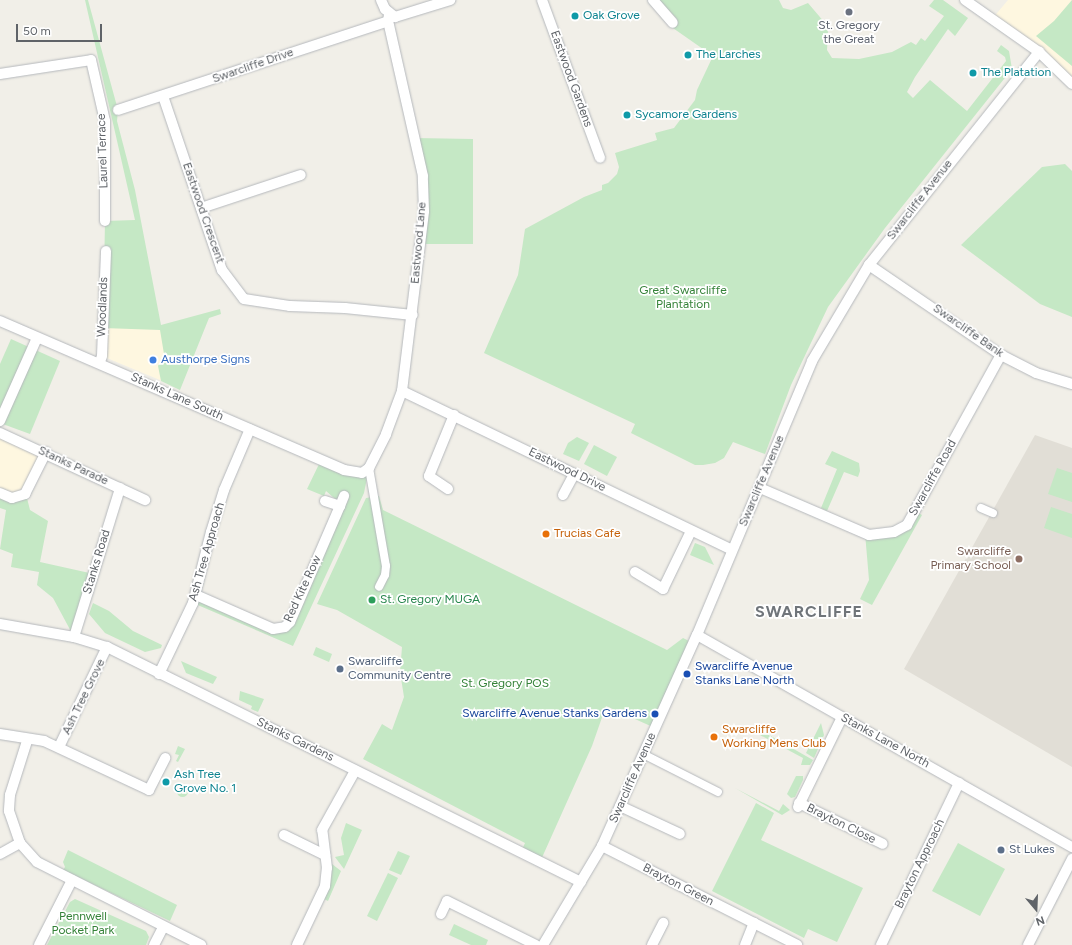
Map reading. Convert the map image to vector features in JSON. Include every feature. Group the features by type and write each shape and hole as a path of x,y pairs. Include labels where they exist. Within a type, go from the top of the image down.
{"street":[{"name":"Eastwood Lane","path":"369,468 386,434 402,391 413,315 424,211 423,176 388,18 381,0"},
{"name":"Swarcliffe Drive","path":"118,110 163,96 388,18 406,16 450,0"},
{"name":"Eastwood Gardens","path":"542,0 600,158"},
{"path":"653,0 673,23"},
{"path":"965,0 1039,52 1072,84"},
{"name":"Swarcliffe Avenue","path":"543,945 602,846 697,635 812,362 869,265 1039,52"},
{"name":"Laurel Terrace","path":"0,74 91,60 105,121 105,221"},
{"name":"Eastwood Crescent","path":"163,96 222,270 244,299 290,306 345,308 413,315"},
{"path":"201,208 301,175"},
{"name":"Woodlands","path":"100,362 102,356 106,251"},
{"name":"Swarcliffe Bank","path":"869,265 1001,355 1036,373 1072,384"},
{"name":"Stanks Lane South","path":"0,321 37,338 100,362 354,474 362,473 369,468"},
{"path":"0,421 37,338"},
{"name":"Swarcliffe Road","path":"760,488 869,535 884,535 907,525 1001,355"},
{"name":"Eastwood Drive","path":"402,391 732,550"},
{"path":"448,489 429,476 454,415"},
{"name":"Ash Tree Approach","path":"159,674 196,595 211,532 224,490 250,429"},
{"name":"Stanks Parade","path":"0,433 46,452 145,500"},
{"path":"0,493 12,498 24,494 46,452"},
{"path":"369,468 386,566 385,575 379,587"},
{"path":"563,495 574,474"},
{"name":"Stanks Road","path":"74,636 120,488"},
{"path":"325,501 340,506 344,496"},
{"name":"Red Kite Row","path":"196,595 273,629 285,627 290,622 340,506"},
{"path":"981,508 993,513"},
{"path":"635,572 663,589 690,530"},
{"name":"Stanks Gardens","path":"0,624 74,636 108,647 159,674 222,703 355,771 581,882"},
{"name":"Stanks Lane North","path":"697,635 1072,847"},
{"name":"Ash Tree Grove","path":"59,747 108,647"},
{"name":"Brayton Close","path":"842,717 798,805 883,844"},
{"name":"Ash Tree Grove","path":"0,734 27,741 44,741 150,790 165,758"},
{"path":"27,741 10,795 9,811 20,843 37,862 201,945"},
{"path":"643,754 718,792"},
{"path":"297,945 325,886 325,855 322,830 355,771"},
{"name":"Brayton Approach","path":"880,945 959,783"},
{"path":"620,806 680,834"},
{"path":"284,835 325,855"},
{"path":"0,854 20,843"},
{"name":"Brayton Green","path":"602,846 797,945"},
{"path":"1032,944 1072,859"},
{"path":"39,945 72,880"},
{"path":"441,914 447,901 536,945"},
{"path":"652,945 663,923"},
{"path":"745,945 754,923"},
{"path":"154,945 163,927"}],"shaded area":[{"path":"1008,0 1072,0 1072,85 992,19"},
{"path":"157,308 172,385 102,356 103,311"},
{"path":"0,433 46,452 25,494 0,493"},
{"name":"Swarcliffe Primary School","path":"1035,435 1072,448 1072,767 904,669"}],"green space":[{"path":"85,0 88,0 118,110 117,121 135,190 161,325 220,309 221,314 209,318 180,390 161,381 158,366 164,354 160,330 103,328 105,221 135,220"},
{"name":"Great Swarcliffe Plantation","path":"659,0 779,0 783,8 791,10 808,3 825,23 828,32 827,50 832,58 859,59 892,52 911,42 916,45 921,38 925,41 944,16 929,6 934,0 943,0 968,18 955,36 948,29 915,77 907,92 913,98 930,80 967,111 1006,61 1005,57 997,51 1001,45 1009,51 1012,69 885,228 828,307 791,385 765,454 733,442 724,458 715,463 703,465 695,465 631,433 635,424 484,353 518,275 525,229 584,197 602,190 602,185 608,183 617,174 619,167 615,153 657,140 655,133 674,128 695,100 697,90 713,56 670,26 677,19"},
{"path":"1072,0 1072,66 1036,36 1054,21"},
{"path":"415,138 473,139 473,244 419,244 424,211"},
{"path":"1065,164 1072,171 1072,317 1040,304 961,245 1042,167"},
{"path":"11,339 60,361 30,434 0,423 0,364"},
{"path":"577,437 589,443 579,461 563,454 568,443"},
{"path":"594,445 617,457 607,476 584,464"},
{"path":"832,451 859,463 860,471 858,477 844,472 827,511 821,508 837,469 825,464"},
{"path":"321,460 344,470 369,468 364,493 293,646 193,603 196,595 273,629 285,627 341,504 326,491 324,496 307,489"},
{"path":"1057,468 1072,473 1072,502 1048,494"},
{"path":"0,493 27,498 30,510 48,521 40,562 94,574 74,637 53,598 37,585 39,572 11,567 13,554 0,549 6,510 0,508"},
{"name":"St. Gregory POS","path":"379,496 383,510 667,650 683,638 693,643 655,728 606,706 592,746 540,862 521,852 525,843 363,759 382,724 392,730 404,697 400,672 402,647 337,610 317,604 366,498"},
{"path":"1051,507 1072,514 1072,538 1044,528"},
{"path":"915,511 922,515 872,605 860,599 869,580 865,533 894,532"},
{"path":"695,543 705,547 714,565 690,555"},
{"path":"93,603 109,611 133,631 162,645 161,648 145,652 105,633 89,614"},
{"path":"316,647 332,654 329,662 313,655"},
{"path":"181,661 217,677 213,684 186,673"},
{"path":"240,691 264,699 258,712 251,709 252,706 239,700"},
{"path":"821,723 824,735 814,758 806,753"},
{"path":"762,731 813,760 810,765 801,765 803,758 760,735"},
{"path":"178,746 185,749 178,762 176,761 179,755 175,754"},
{"path":"796,776 803,776 803,780 795,797 791,798 787,794"},
{"path":"182,785 186,787 188,791 186,795 182,797 178,795 176,791 178,787"},
{"path":"735,788 779,811 783,804 790,810 782,815"},
{"path":"756,803 774,813 761,840 863,888 837,942 808,929 804,938 712,891"},
{"path":"346,823 362,830 344,869 335,857 344,855 341,838"},
{"path":"958,843 1005,869 980,916 932,891"},
{"path":"68,850 177,905 170,921 63,870 65,867 63,862"},
{"path":"398,851 410,856 401,875 389,870"},
{"path":"332,864 341,871 328,901 324,899 331,881"},
{"path":"388,873 398,878 377,921 367,916"},
{"name":"Pennwell Pocket Park","path":"75,899 146,931 149,937 146,945 47,945 70,902"},
{"path":"454,924 488,940 486,945 471,945 449,935"}],"place":[{"name":"St. Gregory the Great","path":"849,12"},
{"name":"Oak Grove","path":"575,16"},
{"name":"The Larches","path":"688,55"},
{"name":"The Platation","path":"973,73"},
{"name":"Sycamore Gardens","path":"627,115"},
{"name":"Austhorpe Signs","path":"153,360"},
{"name":"Trucias Cafe","path":"546,534"},
{"name":"Swarcliffe Primary School","path":"1019,559"},
{"name":"St. Gregory MUGA","path":"372,600"},
{"name":"Swarcliffe Community Centre","path":"340,669"},
{"name":"Swarcliffe Avenue Stanks Lane North","path":"687,674"},
{"name":"Swarcliffe Avenue Stanks Gardens","path":"655,714"},
{"name":"Swarcliffe Working Mens Club","path":"714,737"},
{"name":"Ash Tree Grove No. 1","path":"166,782"},
{"name":"St Lukes","path":"1001,850"}],"district":[{"name":"SWARCLIFFE","path":"809,612"}]}
